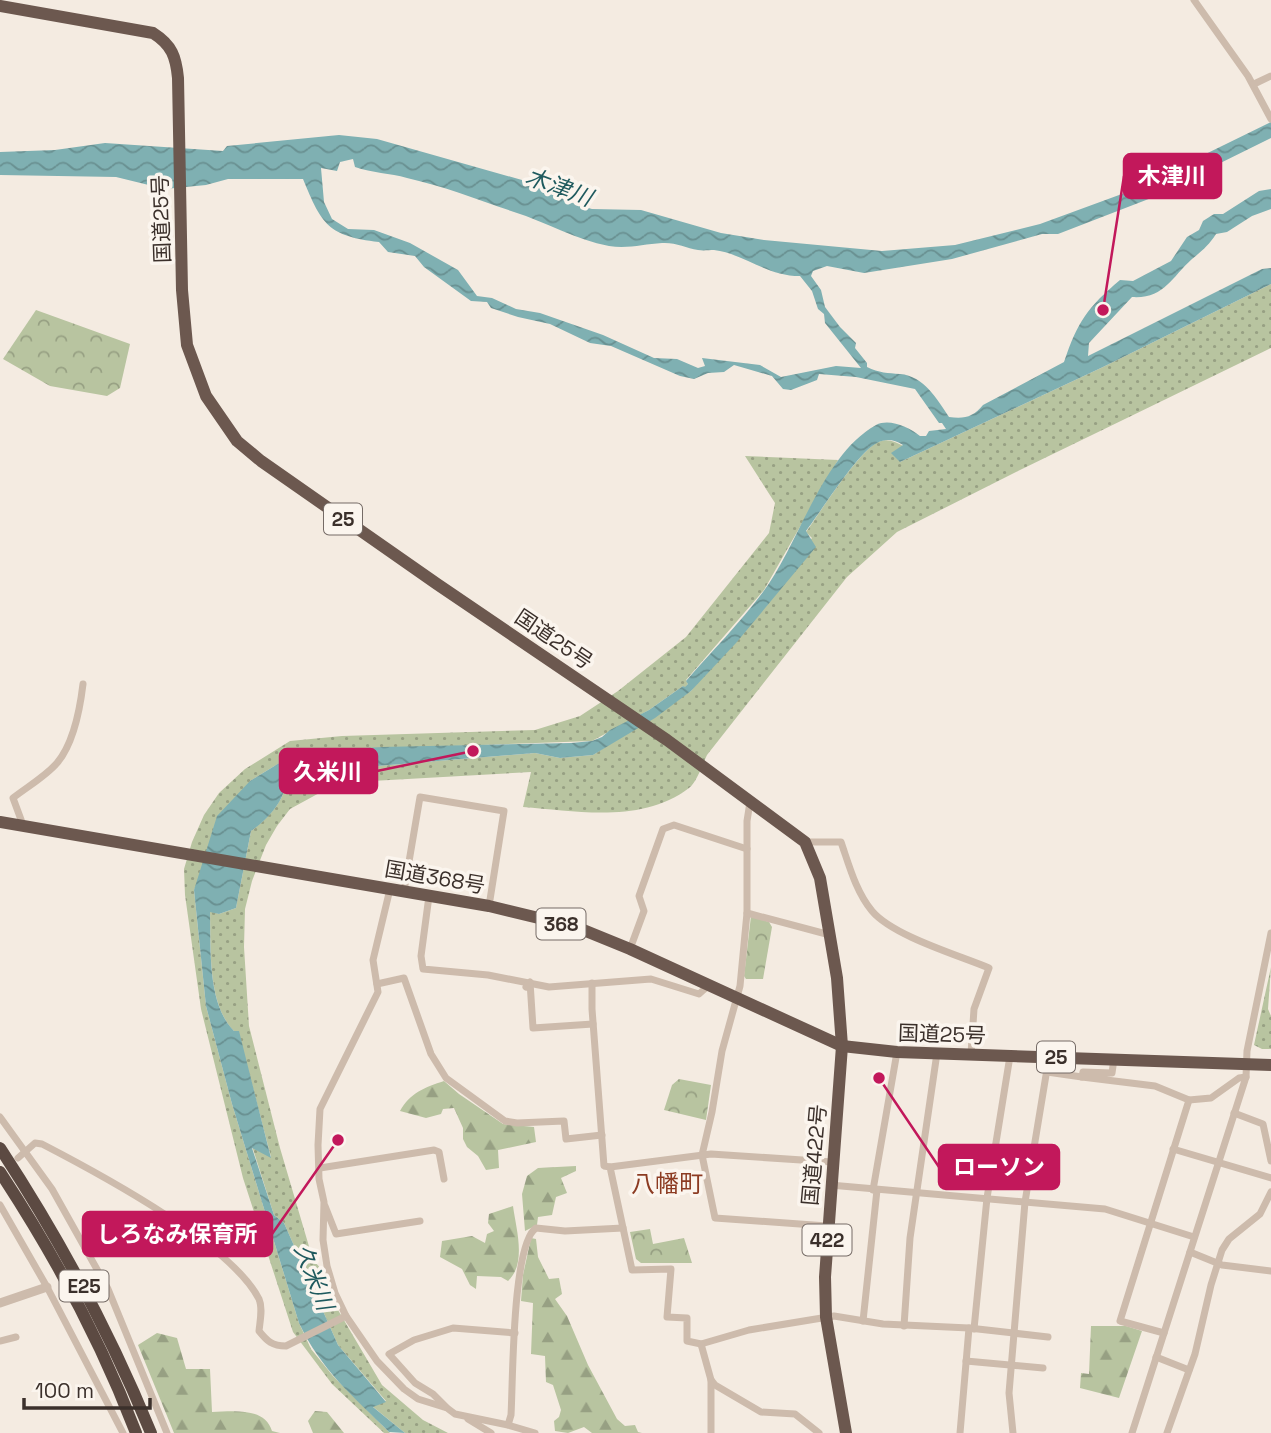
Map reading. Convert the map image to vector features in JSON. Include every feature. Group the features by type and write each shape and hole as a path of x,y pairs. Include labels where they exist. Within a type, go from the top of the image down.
{"highway":[{"name":"国道25号","path":"0,6 153,33 172,48 178,78 182,263 187,345 206,396 237,441 261,461 426,577 657,733 805,842"},
{"name":"国道368号","path":"0,821 489,906 576,927 842,1046"},
{"path":"805,842 820,878 842,1018 842,1046"},
{"name":"国道25号","path":"842,1046 897,1052 1114,1059 1247,1070 1271,1065"},
{"name":"国道422号","path":"842,1046 827,1226 826,1317 846,1433"},
{"name":"E25","path":"0,1149 88,1293 114,1345 151,1433"},
{"name":"E25","path":"0,1172 47,1247 76,1300 102,1351 136,1433"}],"street":[{"path":"1194,0 1255,87 1271,119"},
{"path":"1255,87 1271,76"},
{"path":"23,825 13,798 57,763 69,741 80,706 83,684"},
{"path":"404,891 420,797 503,811 489,906"},
{"path":"750,802 747,821 747,913 736,999 722,1051 702,1155 715,1218 827,1226"},
{"path":"630,949 644,911 639,896 663,829 674,825 747,849"},
{"path":"805,842 841,842 864,899 874,914 894,929 989,968 974,1009 971,1054"},
{"path":"390,889 373,960 378,992 320,1109 319,1179 336,1234 420,1221"},
{"path":"429,896 421,957 423,969 488,975 549,987 651,979 699,994 708,986"},
{"path":"747,913 830,935"},
{"path":"1132,1433 1247,1070 1247,1051 1271,933"},
{"path":"377,984 404,978 439,1070 462,1091 505,1121 564,1121 566,1139 602,1135"},
{"path":"592,983 604,1166 711,1154 832,1162"},
{"path":"528,984 533,1028 593,1024"},
{"path":"863,1321 875,1190 897,1052"},
{"path":"904,1326 916,1192 937,1053"},
{"path":"960,1433 966,1361 987,1198 1010,1056"},
{"path":"1013,1433 1009,1393 1010,1365 1025,1202 1049,1057"},
{"path":"1082,1077 1083,1072 1112,1073 1114,1059"},
{"path":"1046,1072 1155,1086 1189,1100 1211,1098 1247,1070"},
{"path":"1164,1333 1120,1321 1189,1100"},
{"path":"1234,1113 1263,1124 1271,1161"},
{"path":"0,1117 52,1189 108,1289 167,1433"},
{"path":"18,1158 35,1143 42,1144 76,1161 168,1217 220,1255 249,1284 261,1305 260,1331 267,1341 275,1346 286,1346 345,1316"},
{"path":"320,1168 434,1150 439,1152 444,1180"},
{"path":"1174,1150 1271,1178"},
{"path":"610,1167 632,1270 671,1269 667,1317 687,1318 687,1341 701,1344 749,1330 826,1317 1048,1337"},
{"path":"830,1185 1104,1209 1194,1237"},
{"path":"1167,1433 1198,1344 1217,1263 1229,1239 1260,1213 1271,1192"},
{"path":"324,1202 323,1240 327,1266 345,1316 377,1361 404,1389 418,1399 447,1408"},
{"path":"0,1205 47,1287 123,1433"},
{"path":"508,1425 511,1415 519,1275 526,1238 536,1228 565,1231 623,1228"},
{"path":"1190,1252 1217,1263 1271,1271"},
{"path":"0,1303 47,1287"},
{"path":"515,1333 453,1328 414,1340 388,1354 415,1382 455,1414 535,1433"},
{"path":"0,1341 16,1337"},
{"path":"701,1344 711,1380 711,1433"},
{"path":"1156,1357 1189,1370"},
{"path":"966,1361 1043,1368"},
{"path":"711,1380 757,1411 795,1415 819,1433"},
{"path":"464,1416 491,1433"}],"green space":[{"path":"1271,284 1271,348 897,532 847,577 707,755 692,785 671,799 630,811 587,812 523,807 531,772 354,782 323,791 290,809 277,826 266,845 252,881 245,909 244,947 249,1026 280,1148 313,1260 326,1274 338,1310 382,1385 423,1420 448,1433 405,1433 372,1406 386,1401 338,1345 284,1223 274,1215 252,1146 271,1157 238,1031 234,1031 225,1020 215,991 210,911 219,914 236,908 251,831 273,810 282,797 286,783 305,772 535,753 560,758 593,755 691,691 812,538 806,532 840,483 860,457 878,442 885,440 903,446 900,462 1103,367"},
{"path":"36,310 130,344 120,388 107,396 50,386 3,359"},
{"path":"745,456 838,460 764,590 686,680 688,684 685,688 683,686 649,710 592,741 318,751 289,757 250,781 194,890 206,1006 232,1104 299,1323 311,1349 333,1376 390,1433 384,1433 332,1384 293,1332 243,1178 201,1009 185,895 184,869 192,842 204,815 219,793 245,769 290,741 342,736 535,730 580,716 618,691 686,637 769,533 775,503"},
{"path":"751,916 769,922 772,927 763,979 746,979 744,976"},
{"path":"1271,967 1268,1009 1271,1016 1271,1049 1262,1049 1254,1045"},
{"path":"679,1079 711,1085 706,1120 664,1110 672,1085"},
{"path":"444,1081 503,1124 534,1127 536,1142 498,1150 499,1168 486,1170 478,1156 467,1147 463,1139 463,1128 454,1108 443,1109 441,1114 426,1118 400,1111 408,1100 419,1092"},
{"path":"576,1166 576,1171 561,1178 567,1193 556,1197 552,1215 538,1217 537,1225 525,1231 522,1194 527,1176 538,1168"},
{"path":"513,1206 519,1245 514,1274 508,1281 501,1277 477,1276 476,1289 470,1285 462,1269 440,1257 442,1241 472,1236 485,1243 487,1234 494,1231 488,1223 489,1214"},
{"path":"650,1229 653,1244 684,1238 692,1263 641,1263 636,1259 630,1232"},
{"path":"531,1238 536,1239 538,1257 549,1279 559,1278 562,1294 555,1299 567,1316 588,1365 617,1419 625,1426 635,1425 638,1432 642,1433 592,1433 584,1427 568,1433 555,1431 554,1421 561,1410 553,1385 546,1382 545,1356 531,1354 533,1303 521,1301 523,1275"},
{"path":"1091,1326 1126,1326 1142,1331 1119,1398 1080,1388 1081,1373 1089,1374"},
{"path":"157,1333 177,1338 186,1369 210,1369 212,1412 238,1411 255,1414 268,1423 272,1431 280,1433 174,1433 138,1345"},
{"path":"315,1411 327,1412 344,1433 313,1433 308,1421"}],"water":[{"path":"1271,122 1271,138 1188,179 1172,184 1159,195 1058,234 1042,234 952,259 864,273 827,266 813,271 811,276 821,290 825,307 856,343 855,348 867,363 867,367 916,379 929,390 949,417 960,418 972,415 983,405 1064,362 1085,316 1120,280 1133,281 1171,261 1187,237 1199,230 1203,221 1214,214 1223,214 1259,191 1271,189 1271,209 1252,216 1227,232 1216,234 1160,291 1143,297 1132,297 1089,343 1088,356 1262,269 1271,268 1271,284 1103,367 900,462 891,453 903,445 890,440 877,443 850,470 806,531 816,547 736,643 691,691 655,718 593,755 560,758 535,753 305,772 286,782 282,797 274,810 251,831 236,908 219,914 210,912 215,991 225,1020 234,1031 239,1031 271,1158 252,1148 274,1215 284,1223 338,1345 386,1402 373,1407 405,1433 389,1432 328,1369 299,1323 232,1104 206,1006 194,890 217,816 250,781 289,757 317,751 571,743 602,737 688,684 686,681 763,592 826,478 857,439 876,425 887,422 899,424 920,436 926,436 929,431 946,429 915,389 856,377 819,374 817,380 791,390 783,389 772,376 734,365 724,372 708,373 694,379 680,376 611,346 590,343 550,324 491,308 487,302 471,301 424,267 415,256 388,252 379,242 348,236 329,226 322,218 303,179 228,179 206,185 165,189 116,177 0,175 0,152 55,150 105,143 223,151 227,146 339,135 377,139 529,182 575,204 592,209 641,210 721,233 764,240 882,251 955,245 1040,224 1130,191","holes":["353,159 355,167 447,189 609,246 676,244 698,250 725,252 766,269 800,276 812,291 818,309 824,314 825,323 861,368 836,366 781,377 760,365 702,358 705,366 698,368 677,359 654,358 603,335 540,313 516,309 492,298 477,296 458,270 410,243 374,230 348,229 332,219 324,202 321,168 337,171 340,162"]}],"place":[{"name":"木津川","path":"1103,310"},
{"name":"久米川","path":"473,751"},
{"name":"ローソン","path":"879,1078"},
{"name":"しろなみ保育所","path":"338,1140"}],"district":[{"name":"八幡町","path":"667,1183"}]}
